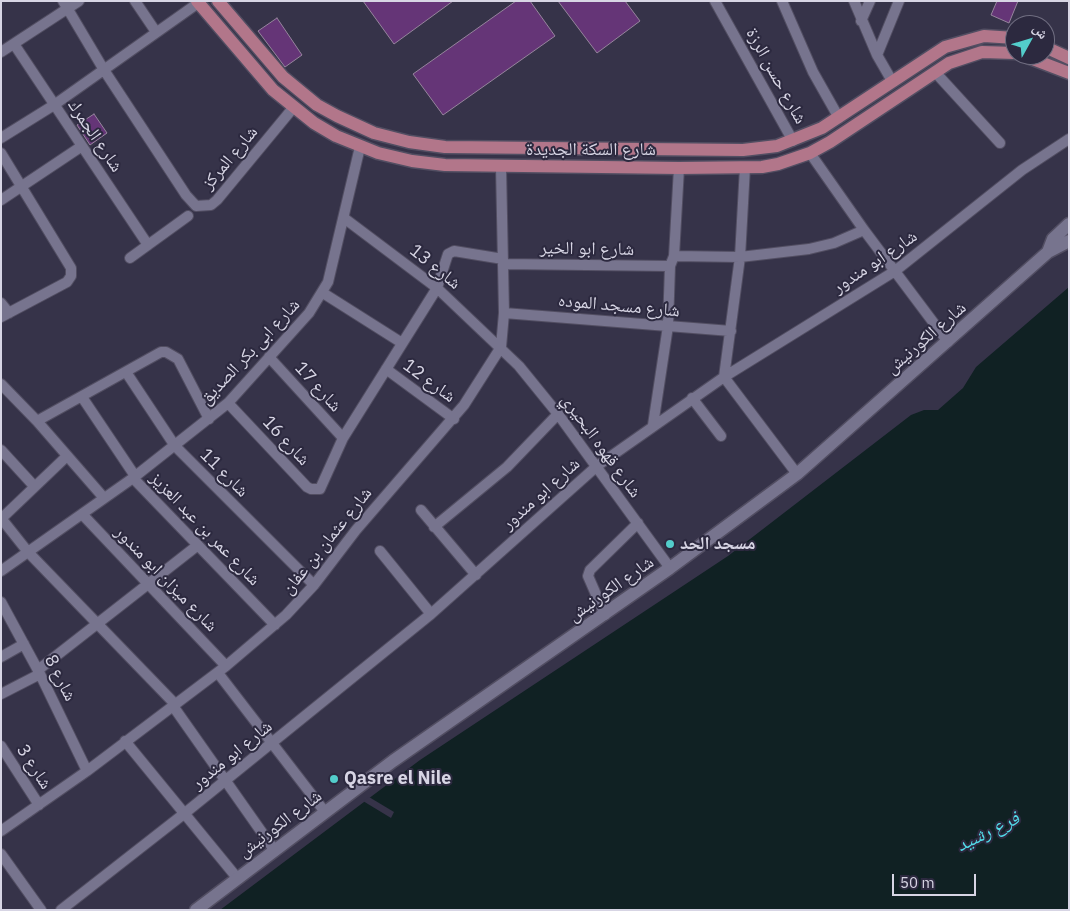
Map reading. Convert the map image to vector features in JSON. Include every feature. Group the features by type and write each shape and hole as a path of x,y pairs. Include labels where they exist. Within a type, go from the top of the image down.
{"main road":[{"name":"شارع السكة الجديدة","path":"218,1 267,60 300,91 337,116 391,138 445,147 743,150 777,146 793,141 839,118 892,81 957,42 984,36 1005,37"},
{"name":"شارع السكة الجديدة","path":"199,2 256,71 292,108 329,132 360,147 395,158 428,164 501,167 679,168 745,167 778,164 810,153 859,124 950,63 973,54 1005,52"},
{"path":"1055,52 1069,58"},
{"path":"1048,65 1069,73"},
{"name":"شارع الكورنيش","path":"1048,252 1053,239 1069,224"},
{"name":"شارع الكورنيش","path":"196,910 393,761 605,615 797,474 1048,252 1069,241"}],"street":[{"path":"1,52 66,5 79,1"},
{"path":"135,1 156,32"},
{"name":"شارع حسن الرزة","path":"715,1 793,141"},
{"path":"782,1 813,72 839,118"},
{"path":"854,1 876,55 892,81"},
{"path":"862,22 870,1"},
{"path":"876,55 899,1"},
{"path":"1,138 54,105 199,2"},
{"path":"66,5 104,70"},
{"name":"شارع الجمرك","path":"14,44 148,245"},
{"name":"شارع المركز","path":"104,70 186,195 196,206 211,205 258,152 292,108"},
{"path":"936,72 1000,143"},
{"name":"شارع ابو مندور","path":"61,910 186,813 431,614 476,576 596,466 724,377 895,271 1022,170 1069,138"},
{"path":"1,200 82,146"},
{"name":"شارع ابى بكر الصديق","path":"1,571 134,477 209,419 228,403 309,313 323,293 332,270 360,147"},
{"path":"1,153 71,268 71,276 67,282 5,315 1,303"},
{"path":"810,153 864,230 948,342"},
{"name":"شارع عثمان بن عفان","path":"1,831 87,771 222,670 275,625 314,585 356,530 454,418 477,387 501,347 504,313 501,167"},
{"path":"745,167 740,257 724,377 797,474"},
{"path":"653,425 668,326 679,168"},
{"path":"130,258 188,216"},
{"name":"شارع 13","path":"344,218 437,288 501,347"},
{"name":"شارع ابو الخير","path":"323,485 343,438 437,288 448,254 454,250 503,262 672,261 740,257 808,249 834,243 864,230"},
{"path":"323,293 402,344"},
{"name":"شارع مسجد الموده","path":"504,313 731,331"},
{"name":"شارع قهوه البحيري","path":"501,347 558,414 670,568"},
{"path":"37,421 161,352 171,353 178,359 209,419"},
{"name":"شارع 17","path":"269,358 343,438"},
{"name":"شارع 12","path":"386,369 454,418"},
{"name":"شارع 11","path":"126,372 175,446 314,585"},
{"path":"1,384 37,421 104,498"},
{"name":"شارع عمر بن عبد العزيز","path":"82,397 134,477 275,625"},
{"path":"692,398 721,436"},
{"name":"شارع 16","path":"228,403 307,487 315,490 323,485"},
{"path":"434,527 508,467 558,414"},
{"path":"1,450 34,486"},
{"path":"67,456 1,518 28,552 174,705 275,851"},
{"path":"421,510 476,576"},
{"name":"شارع ميزان ابو مندور","path":"82,514 222,670 272,744 325,812"},
{"path":"605,615 588,576 590,570 638,523"},
{"path":"1,694 39,672 198,545"},
{"path":"380,551 431,614"},
{"name":"شارع 8","path":"1,602 39,672 87,771"},
{"path":"1,657 24,644"},
{"path":"125,741 186,813 238,879"},
{"name":"شارع 3","path":"1,746 39,805"},
{"path":"1,854 41,910"}],"water":[{"name":"فرع رشيد","path":"1069,287 1069,910 220,910 420,760 728,556 911,415 924,410 938,410 963,388 976,367"}],"pier":[{"path":"369,797 394,812 391,818 363,801"}],"building":[{"path":"363,1 453,1 394,44"},
{"path":"516,1 530,1 555,36 443,115 413,74"},
{"path":"558,1 625,1 640,21 597,53"},
{"path":"997,1 1018,1 1012,15 1005,15 1005,21 991,15"},
{"path":"277,18 302,55 285,67 258,31"},
{"path":"94,114 107,133 90,145 77,125"}],"place":[{"name":"مسجد الحد","path":"670,544"},
{"name":"Qasre el Nile","path":"334,779"}]}
